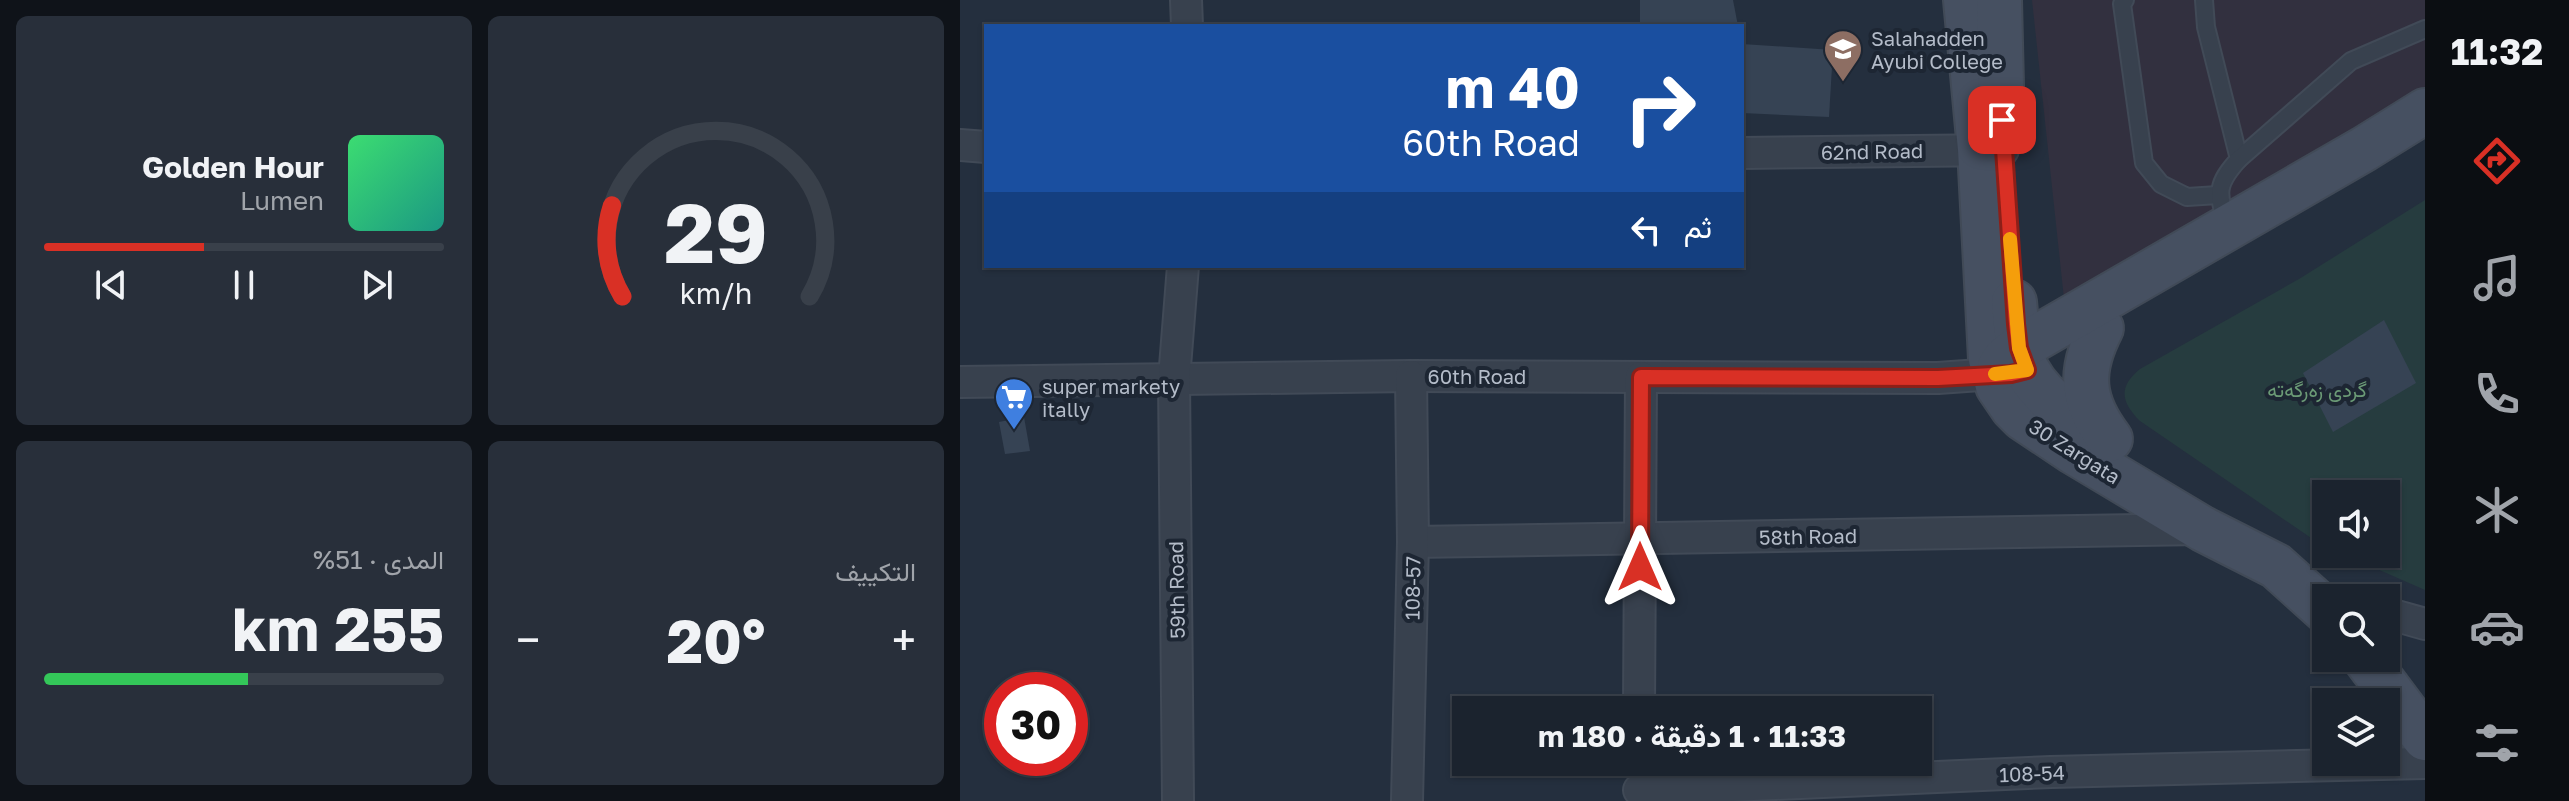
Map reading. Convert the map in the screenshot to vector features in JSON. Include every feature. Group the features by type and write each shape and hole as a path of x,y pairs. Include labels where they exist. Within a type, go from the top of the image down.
{"street":[{"path":"1186,0 1187,24"},
{"path":"1966,0 1992,150 2013,364 2074,419 2221,511 2276,566"},
{"path":"1992,150 1999,0"},
{"path":"2013,364 2223,211 2364,149 2425,111"},
{"path":"2013,364 2101,328 2425,135"},
{"path":"960,145 984,147"},
{"name":"62nd Road","path":"1744,153 1992,150"},
{"name":"59th Road","path":"1178,801 1174,379 1183,268"},
{"path":"2101,328 2090,350 2086,373 2087,397 2095,420 2110,439"},
{"name":"60th Road","path":"960,382 1411,376 1911,378 2013,364"},
{"name":"30 Zargata","path":"2013,364 2005,397 2023,418 2203,529 2276,566 2312,598"},
{"name":"108-57","path":"1407,801 1413,542 1411,376"},
{"path":"1639,696 1641,377"},
{"name":"58th Road","path":"1413,542 2203,529"},
{"path":"2400,617 2425,624"},
{"path":"2376,672 2425,738"},
{"name":"108-54","path":"1639,784 2425,763"}],"lane":[{"path":"2125,0 2122,4 2144,163 2161,184 2223,211 2224,174 2239,159 2351,61 2425,29"},
{"path":"2204,0 2206,27 2239,159"}],"shaded area":[{"path":"2032,0 2425,0 2425,90 2065,308"}],"green space":[{"name":"گردی زەرگەتە","path":"2425,200 2425,590 2375,568 2400,568 2400,480 2312,480 2312,539 2140,421 2126,401 2125,388 2140,369 2299,279"}],"building":[{"path":"1640,0 1733,0 1738,24 1640,24"},
{"path":"1744,44 1833,50 1829,117 1744,113"},
{"path":"2384,320 2416,383 2333,432 2303,373"},
{"name":"super markety itally","path":"1024,417 1030,451 1005,454 999,422"}],"slow traffic":[{"path":"1995,374 2027,370 2019,348 2010,239"}],"place":[{"name":"Salahadden Ayubi College","path":"1843,83"},
{"name":"super markety itally","path":"1014,431"}],"route":[{"path":"1640,567 1641,377 1938,378 2011,374 2027,370 2019,348 2016,324 2002,120"}]}
